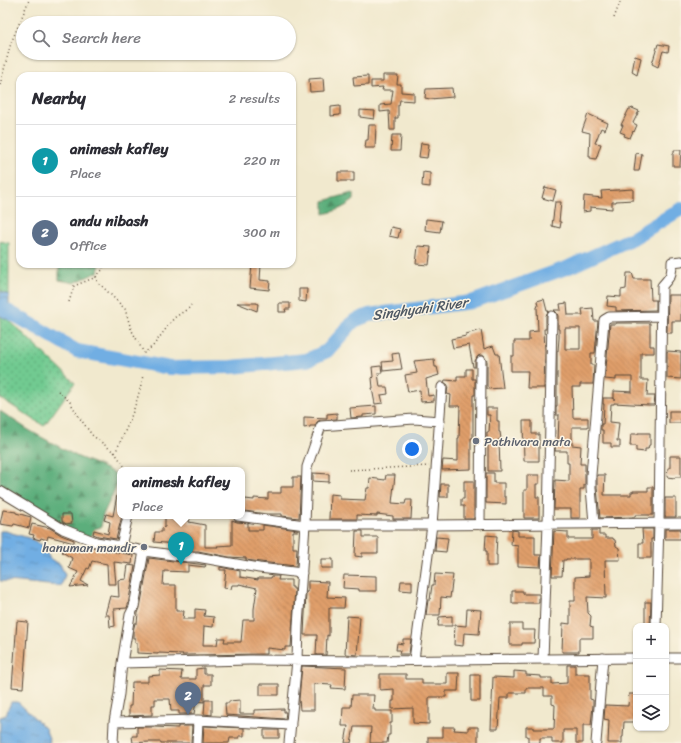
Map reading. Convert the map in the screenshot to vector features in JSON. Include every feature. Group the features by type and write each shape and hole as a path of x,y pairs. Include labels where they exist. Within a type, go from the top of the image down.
{"street":[{"path":"656,623 660,523 662,286 672,273 672,262 681,261"},
{"path":"542,659 548,524 552,316"},
{"path":"594,523 591,475 604,320 609,317 662,316"},
{"path":"480,360 480,525"},
{"path":"414,660 432,526 442,387"},
{"path":"289,743 297,660 307,467 321,426 414,419 440,421"},
{"path":"0,491 64,529 96,542 259,568 302,572"},
{"path":"245,517 305,525 432,526 681,523"},
{"path":"121,546 127,519"},
{"path":"112,743 130,614 134,607 144,550"},
{"path":"596,743 603,658"},
{"path":"122,663 297,660 370,661 633,658"},
{"path":"669,658 681,658"},
{"path":"114,722 198,720 291,725"},
{"path":"197,743 198,720"}],"path":[{"path":"22,16 29,0"},
{"path":"614,18 621,0"},
{"path":"0,85 11,43 16,31"},
{"path":"69,302 74,286 96,276 103,268"},
{"path":"96,276 98,283 125,309 131,328 144,353 153,346 174,318 191,305"},
{"path":"115,453 131,419 140,392 143,375"},
{"path":"58,390 70,402 92,435 115,453 125,467"},
{"path":"349,470 436,466"}],"green space":[{"path":"352,193 354,194 354,200 350,203 340,209 324,214 324,201"},
{"path":"0,241 9,243 9,295 0,291"},
{"path":"59,268 99,268 98,272 74,283 59,280"},
{"path":"0,316 9,320 75,383 44,426 0,398"},
{"path":"0,411 27,429 78,457 117,474 117,485 103,515 101,527 94,529 90,538 65,528 0,490"}],"water":[{"path":"0,291 9,295 9,320 0,316"},
{"path":"0,531 29,538 44,546 50,559 60,564 65,575 61,586 0,581"},
{"path":"11,702 18,702 45,728 50,741 49,743 0,743 0,717 6,715"}],"building":[{"path":"658,44 669,46 668,52 663,51 658,67 652,64"},
{"path":"635,56 641,58 637,75 632,72"},
{"path":"383,75 398,75 397,84 401,84 401,92 414,93 414,101 400,100 398,105 398,118 395,118 395,130 390,130 389,111 380,112 380,105 391,104 393,90 382,90 383,87 371,88 371,81 383,81"},
{"path":"368,76 368,85 354,86 353,77"},
{"path":"323,78 324,91 310,92 309,79"},
{"path":"452,88 453,97 425,98 426,89"},
{"path":"340,106 340,115 331,116 331,107"},
{"path":"632,108 639,111 633,123 637,125 630,138 624,136 625,134 620,132 623,125 621,125 629,109"},
{"path":"360,110 375,111 374,119 360,117"},
{"path":"588,114 608,123 605,130 601,128 595,143 601,144 596,159 590,158 589,156 590,133 582,131"},
{"path":"369,125 376,125 375,148 365,148 366,140 368,140"},
{"path":"392,135 401,135 400,151 391,151"},
{"path":"421,143 429,144 427,158 419,157"},
{"path":"674,150 681,150 680,166 673,166"},
{"path":"636,153 642,154 639,171 634,171"},
{"path":"338,172 354,172 354,181 338,181"},
{"path":"423,172 430,173 430,187 422,186"},
{"path":"545,187 556,190 553,201 542,198"},
{"path":"633,189 633,200 612,202 612,209 590,207 590,211 583,212 584,196 602,198 601,191"},
{"path":"555,202 561,202 559,222 561,222 560,228 552,226"},
{"path":"426,219 442,221 440,232 425,230"},
{"path":"391,227 400,229 398,238 389,236"},
{"path":"418,246 431,247 429,265 416,264"},
{"path":"252,268 261,268 260,280 270,281 269,290 250,288"},
{"path":"627,273 632,273 634,279 650,279 651,300 656,300 656,310 616,311 616,307 607,306 608,296 621,297 621,290 626,289"},
{"path":"299,289 307,289 306,302 299,301"},
{"path":"668,295 681,295 681,321 672,321 672,333 667,333"},
{"path":"544,299 547,311 549,311 546,316 546,329 544,329 544,388 527,388 528,371 511,371 511,356 514,356 514,341 529,341 529,332 538,331 537,301"},
{"path":"237,303 257,303 257,311"},
{"path":"279,303 290,303 290,309 285,309 286,312 279,312"},
{"path":"567,303 568,315 583,315 582,309 593,308 594,321 598,321 595,353 591,353 591,365 594,365 593,384 580,384 580,387 572,387 573,418 588,418 588,427 572,427 572,445 581,446 580,464 585,464 585,485 584,489 580,489 580,518 571,518 571,509 554,509 555,480 569,481 567,451 555,451 556,441 558,441 559,415 556,415 556,406 559,329 558,316 554,310 561,310 560,304","holes":["565,328 580,328 580,349 565,349"]},
{"path":"650,323 650,346 654,346 654,353 641,353 641,380 648,380 647,396 655,396 654,405 611,404 610,422 619,423 617,441 620,441 620,447 611,447 611,443 603,443 603,430 601,430 601,424 603,424 603,398 614,398 614,391 632,392 632,377 616,377 616,380 605,379 610,324"},
{"path":"481,330 484,349 493,346 496,354 499,354 503,388 487,389 487,361 484,356 478,356 475,361 475,367 473,367 469,345 453,348 451,339 466,336 466,334"},
{"path":"667,351 681,352 681,379 667,378"},
{"path":"399,353 402,369 383,371 382,362 393,361 392,354"},
{"path":"434,359 435,367 437,367 439,375 426,379 428,396 434,395 434,401 421,402 420,390 408,392 405,375 417,373 414,361"},
{"path":"381,366 382,373 378,373 380,387 387,387 388,394 381,395 383,403 375,404 372,388 372,367"},
{"path":"466,369 472,369 472,379 475,379 475,395 473,395 473,438 471,438 471,469 442,470 443,460 458,461 460,406 450,406 451,395 447,394 448,385 444,382 445,380 457,381 457,376 466,376"},
{"path":"376,406 376,414 351,418 350,408"},
{"path":"487,408 497,408 497,421 499,421 499,432 501,439 499,439 500,471 488,471 487,432 489,432 490,415 487,415"},
{"path":"669,411 681,411 681,423 669,423"},
{"path":"337,413 337,419 320,420 315,426 304,428 304,417 327,418 327,414"},
{"path":"523,421 532,421 532,434 539,434 539,461 524,461"},
{"path":"650,433 650,445 648,449 645,449 645,452 636,451 636,446 630,446 631,434"},
{"path":"670,456 681,456 681,477 667,477 668,468 670,468"},
{"path":"313,473 329,474 329,482 313,481"},
{"path":"486,473 494,473 494,483 504,483 504,497 506,497 506,504 486,503"},
{"path":"386,475 395,475 392,503 405,504 406,500 412,500 411,519 393,519 393,516 377,514 377,516 357,515 357,519 329,519 330,494 340,495 340,499 365,500 367,488 369,488 370,478 385,480"},
{"path":"527,475 539,475 539,484 536,484 536,497 539,497 539,518 524,518 524,490 527,490"},
{"path":"597,475 605,475 604,495 631,495 631,492 633,491 648,491 648,487 653,487 653,515 600,518"},
{"path":"293,477 301,477 299,518 282,516 282,514 245,511 245,499 268,499 268,493 281,493 281,487 293,487"},
{"path":"464,481 474,481 474,519 464,519 464,506 461,506 461,499 464,499"},
{"path":"441,484 448,484 448,497 440,497"},
{"path":"117,495 117,519 121,519 116,539 93,534 94,530 108,534 110,522 104,520 106,514 113,516"},
{"path":"665,498 676,498 676,517 665,517"},
{"path":"3,510 16,512 31,517 29,528 14,524 13,526 0,524"},
{"path":"62,514 71,514 72,523 66,524 62,521"},
{"path":"165,519 190,519 189,522 205,525 205,547 232,545 232,520 248,523 248,530 263,530 263,525 298,530 293,531 293,548 297,548 296,566 246,560 246,558 229,557 198,551 175,549 175,544 154,542 155,532 162,532 162,528 165,527"},
{"path":"32,524 50,528 61,535 74,540 74,543 48,536 47,540 33,538 34,535 29,534"},
{"path":"642,529 653,529 653,539 651,539 651,558 639,558 639,543 643,543"},
{"path":"665,529 681,529 681,539 665,539"},
{"path":"512,530 518,531 518,536 535,536 535,555 541,555 540,567 518,566 518,546 511,545"},
{"path":"592,530 599,530 599,535 605,535 605,538 613,538 615,540 616,546 619,548 620,560 605,560 606,598 587,597 588,613 591,616 590,626 593,627 593,638 579,638 579,652 562,652 563,623 570,624 570,601 575,601 575,577 589,576 589,559 563,560 562,576 552,576 554,531 568,532 568,539 592,539"},
{"path":"356,531 363,531 363,537 378,537 378,553 362,553 362,557 355,556"},
{"path":"486,535 497,536 497,566 487,566 487,551 485,551"},
{"path":"436,537 448,538 446,552 435,551"},
{"path":"66,545 83,550 84,546 90,546 133,555 132,564 114,562 116,584 108,584 107,564 92,561 89,569 87,568 81,581 88,585 70,587 78,572 69,568 72,558 62,552"},
{"path":"149,558 206,565 205,567 188,565 188,572 164,571 163,585 176,585 176,611 184,611 183,619 195,619 195,609 205,610 204,616 214,617 213,627 204,626 203,645 217,645 218,638 225,638 224,642 241,642 243,620 254,620 257,588 239,584 232,585 231,589 224,588 226,570 220,570 220,567 240,571 240,577 258,580 258,578 271,578 272,576 279,576 278,580 291,580 291,587 295,589 291,647 285,647 285,650 267,648 267,654 182,655 183,654 137,653 137,643 135,643 135,638 133,638 133,631 135,623 137,623"},
{"path":"321,559 333,559 333,568 321,568"},
{"path":"128,565 135,566 128,605 127,608 114,609 115,626 110,627 109,615 105,615 110,596 119,597 118,580 126,579"},
{"path":"435,574 453,575 450,598 441,597 440,615 426,615 432,585 434,585"},
{"path":"344,575 376,576 376,591 359,591 359,589 343,588"},
{"path":"308,581 328,582 327,597 345,598 344,608 329,608 329,636 327,635 326,655 316,655 317,635 304,635"},
{"path":"401,581 412,581 412,591 400,590"},
{"path":"512,591 523,591 523,594 539,594 539,603 512,603"},
{"path":"645,602 651,602 650,623 645,623"},
{"path":"467,609 481,610 479,634 464,633 463,646 454,645 455,625 466,626"},
{"path":"347,616 360,617 357,655 345,654"},
{"path":"452,616 452,626 438,626 439,617"},
{"path":"17,621 28,622 23,688 12,687"},
{"path":"510,624 522,624 522,630 535,630 534,643 510,645"},
{"path":"403,639 411,639 409,654 399,654 400,650 396,650 397,643 403,644"},
{"path":"567,665 575,665 575,674 590,674 590,699 593,700 591,725 583,725 583,743 576,743 576,730 563,730 563,743 552,743 552,738 540,738 540,743 528,743 526,727 533,727 533,729 554,729 555,705 552,704 552,696 544,696 544,688 526,688 526,693 509,693 509,698 500,698 498,729 491,729 493,677 514,678 514,671 526,672 526,675 541,676 541,678 552,678 552,684 567,683"},
{"path":"302,666 346,668 345,689 331,688 332,685 314,684 314,710 300,710 299,699"},
{"path":"204,668 204,674 211,674 211,685 204,685 204,702 196,701 194,714 179,714 179,711 171,711 170,699 155,699 155,705 152,705 152,715 129,716 132,682 148,682 148,676 160,675 160,670 182,671 181,679 196,679 196,669"},
{"path":"447,673 459,673 458,691 446,691 446,697 429,697 429,724 413,723 413,708 392,709 394,689 380,690 380,674 406,674 406,679 422,679 422,684 447,684"},
{"path":"471,675 480,675 480,701 471,701"},
{"path":"260,684 279,684 279,695 260,695"},
{"path":"629,694 633,694 633,722 624,722 622,743 608,743 609,720 604,719 605,705 628,706"},
{"path":"352,695 374,695 373,709 375,709 375,711 392,711 392,723 390,723 390,735 388,735 387,743 370,743 371,727 354,727 351,743 345,743 348,726 342,726 343,707 351,707"},
{"path":"205,700 212,700 212,715 204,714"},
{"path":"240,700 240,714 254,714 254,710 284,709 284,712 286,712 285,719 226,715 225,703"},
{"path":"178,726 192,726 191,743 133,743 132,736 137,736 137,727 178,728"},
{"path":"204,726 244,728 244,736 239,736 239,738 230,738 229,743 203,743"},
{"path":"443,727 455,727 454,730 468,731 468,727 478,727 478,743 428,743 428,737 443,737"},
{"path":"264,730 279,730 279,738 264,738"}],"waterway":[{"name":"Singhyahi River","path":"0,307 77,351 170,368 231,367 307,360 327,351 354,321 369,315 471,302 569,267 633,238 681,209"}],"place":[{"name":"Pathivara mata","path":"476,441"},
{"name":"hanuman mandir","path":"144,547"},
{"name":"animesh kafley","path":"181,565"},
{"name":"andu nibash","path":"188,715"}]}
